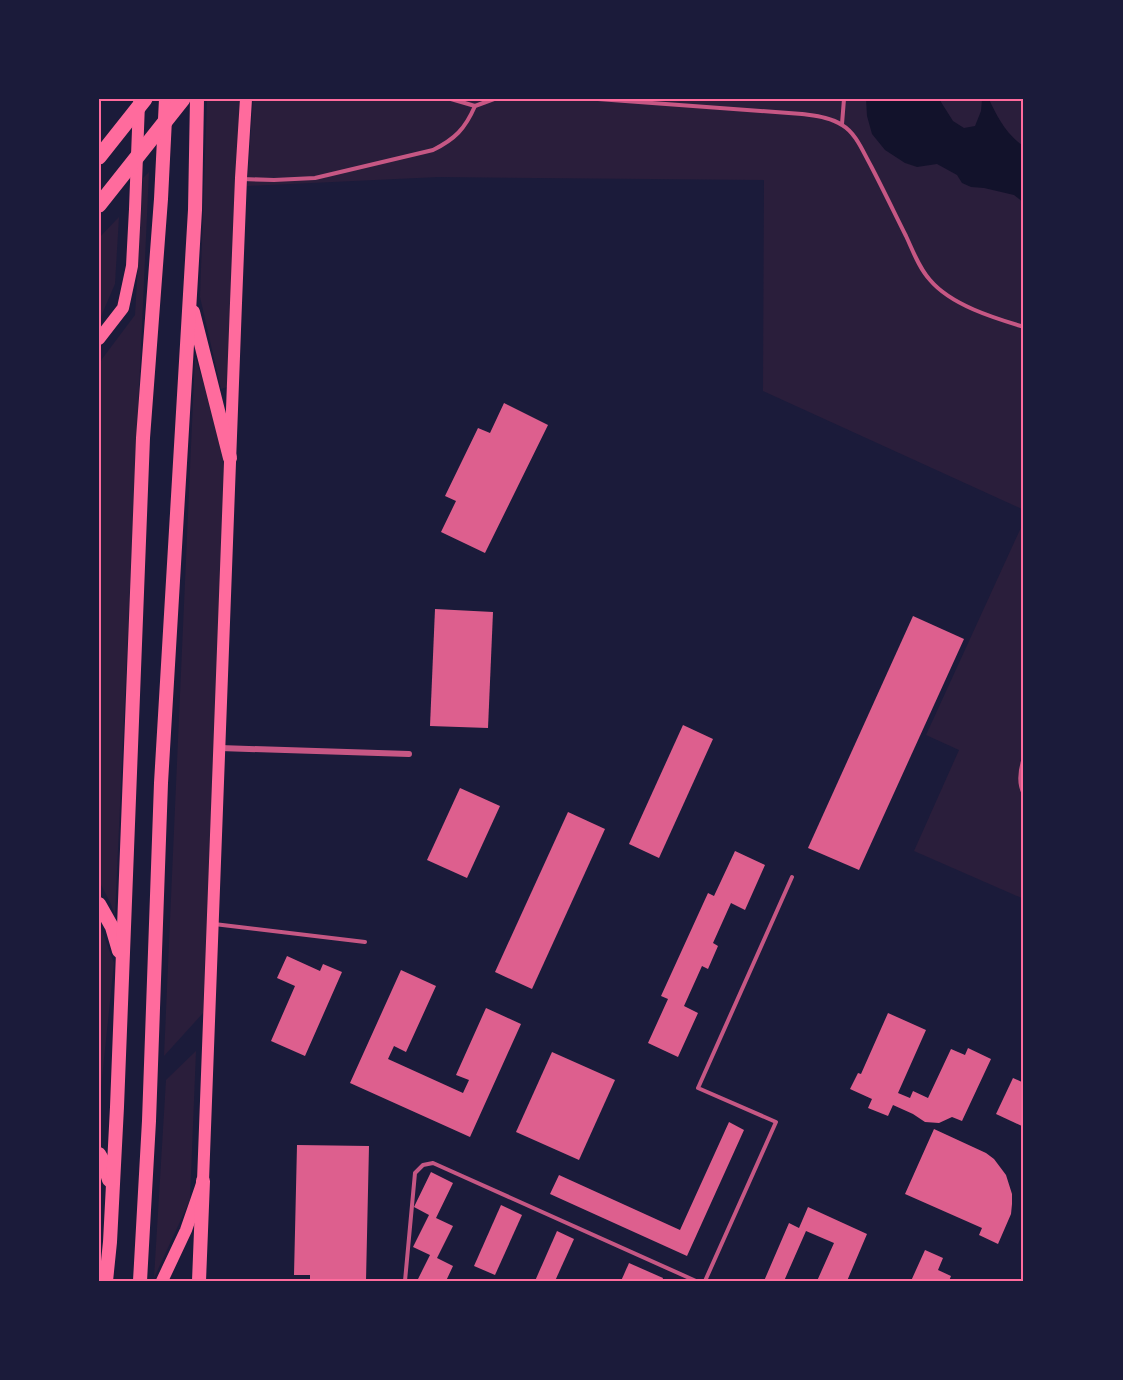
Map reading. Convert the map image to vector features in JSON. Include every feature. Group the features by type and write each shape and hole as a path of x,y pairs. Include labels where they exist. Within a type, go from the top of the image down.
{"highway":[{"path":"103,152 145,99"},
{"path":"101,203 183,99"}],"main road":[{"path":"99,339 123,308 132,266 139,99"},
{"path":"106,1281 112,1191 143,438 166,99"},
{"path":"140,1281 161,783 195,210 197,99"},
{"path":"199,1281 241,178 246,99"},
{"path":"190,300 230,458"},
{"path":"99,904 112,927 122,962"},
{"path":"99,1154 104,1161 112,1191"},
{"path":"162,1281 186,1230 203,1181"}],"street":[{"path":"219,748 409,754"}],"lane":[{"path":"452,99 475,106 494,99"},
{"path":"598,99 802,114 842,124 852,133 863,150 929,280 960,303 1024,327"},
{"path":"842,124 844,99"},
{"path":"241,178 274,180 315,178 433,150 459,133 475,106"},
{"path":"1024,758 1020,779 1024,794"},
{"path":"705,1281 776,1122 698,1088 792,877"},
{"path":"213,924 364,942"},
{"path":"405,1281 415,1173 423,1166 433,1163 696,1281"}],"shaded area":[{"path":"207,99 244,99 227,387 221,389 200,297"},
{"path":"253,99 1024,99 1024,510 763,391 764,180 438,177 247,186"},
{"path":"866,99 941,99 953,121 964,128 975,126 981,111 982,99 989,99 999,119 1024,146 1024,203 1014,195 971,187 962,183 957,175 937,164 917,167 905,163 885,150 872,134 867,116"},
{"path":"149,172 115,915 99,881 99,365 135,315 143,178"},
{"path":"119,217 115,284 99,321 99,238"},
{"path":"195,356 230,465 213,759 203,1013 164,1056"},
{"path":"1024,521 1024,899 914,851 959,750 926,735"},
{"path":"99,923 114,963 99,1107"},
{"path":"196,1051 190,1200 154,1278 166,1080"}],"building":[{"path":"504,403 548,425 485,553 441,532 456,501 445,496 478,428 490,433"},
{"path":"435,609 493,612 488,728 430,726"},
{"path":"913,616 964,639 859,870 808,848"},
{"path":"683,725 713,739 659,858 629,844"},
{"path":"460,788 500,806 467,878 427,860"},
{"path":"568,812 605,829 532,989 495,972"},
{"path":"735,851 765,865 745,910 731,903 713,943 718,946 708,969 702,966 684,1006 698,1013 678,1057 648,1043 668,999 661,996 708,893 714,896"},
{"path":"287,956 320,971 323,964 342,972 305,1056 271,1041 295,986 277,978"},
{"path":"401,970 436,986 406,1052 394,1046 388,1059 463,1093 469,1080 456,1075 486,1008 521,1024 470,1137 350,1083"},
{"path":"888,1013 926,1030 898,1093 910,1098 913,1091 928,1098 951,1049 965,1055 968,1048 991,1059 962,1121 952,1117 939,1123 925,1122 893,1105 888,1116 868,1108 872,1099 850,1089 858,1073 861,1074"},
{"path":"552,1052 615,1080 579,1160 516,1132"},
{"path":"1013,1078 1024,1083 1024,1127 996,1114"},
{"path":"729,1122 744,1130 687,1256 550,1194 559,1175 680,1230"},
{"path":"934,1129 986,1153 994,1159 1006,1175 1012,1194 1011,1214 998,1244 979,1235 982,1228 905,1194"},
{"path":"297,1145 369,1146 366,1281 310,1281 310,1275 294,1275"},
{"path":"431,1172 453,1183 436,1218 453,1226 437,1258 453,1266 446,1281 417,1281 430,1255 413,1247 429,1215 414,1207"},
{"path":"501,1205 522,1215 495,1275 474,1266"},
{"path":"808,1207 867,1234 847,1281 817,1281 834,1243 806,1231 784,1281 764,1281 789,1223 799,1228"},
{"path":"557,1231 574,1239 555,1281 535,1281"},
{"path":"925,1250 943,1258 938,1270 951,1276 949,1281 911,1281"},
{"path":"629,1263 663,1278 662,1281 621,1281"}]}
